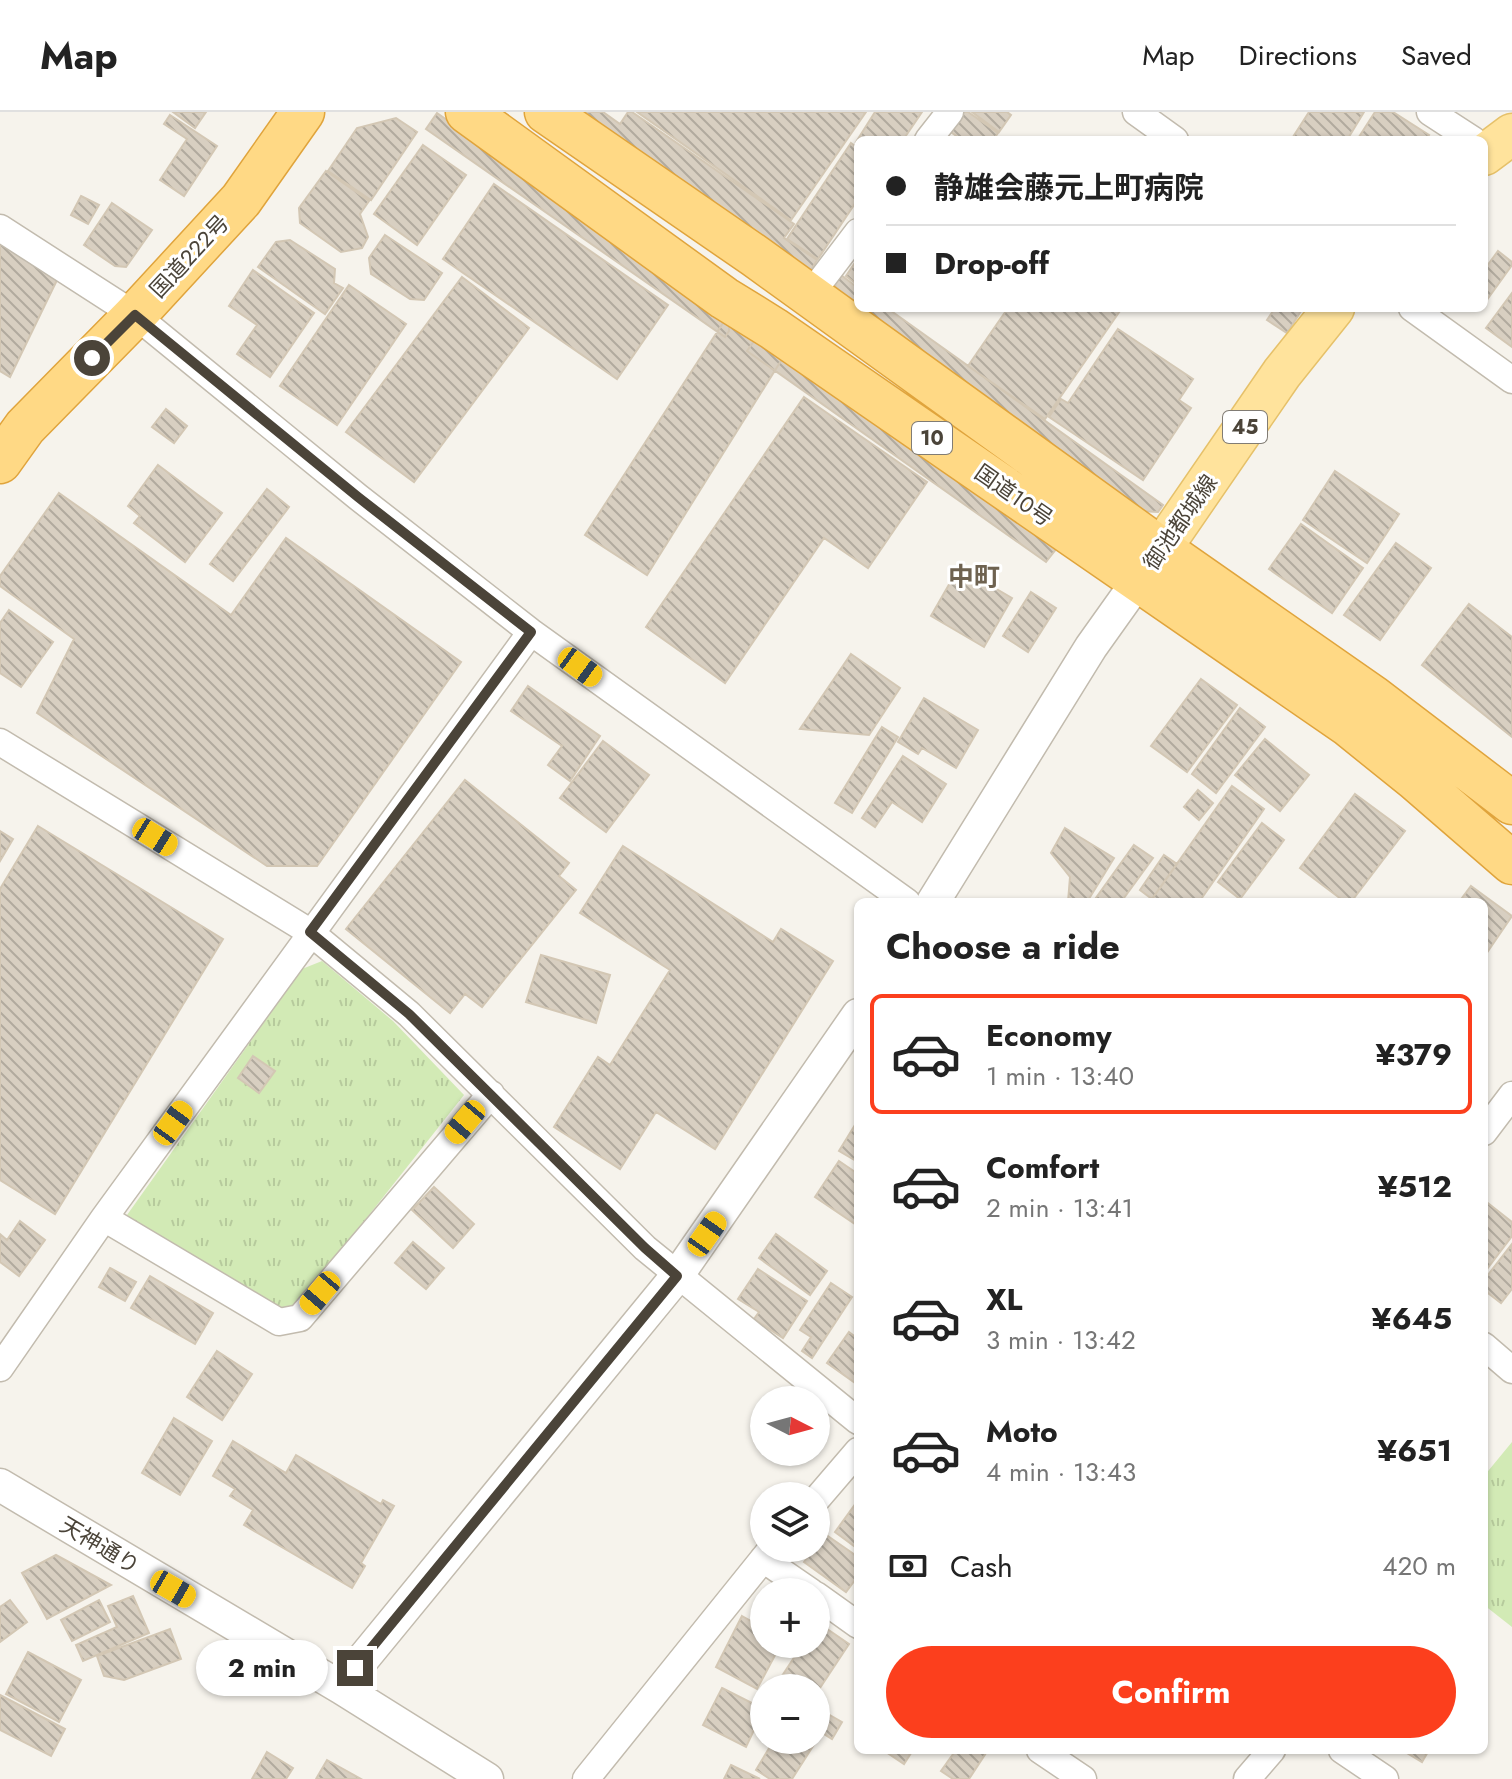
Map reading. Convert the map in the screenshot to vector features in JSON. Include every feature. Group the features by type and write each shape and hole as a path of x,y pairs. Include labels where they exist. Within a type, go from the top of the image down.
{"highway":[{"name":"国道222号","path":"0,462 25,427 135,315 241,200 303,112"},
{"name":"国道10号","path":"467,112 724,298 1149,565 1373,697 1512,803"},
{"name":"国道10号","path":"546,112 810,295 1415,779 1512,863"}],"main road":[{"name":"御池都城線","path":"1149,565 1282,373 1331,312"}],"street":[{"path":"931,136 950,112"},
{"path":"1136,112 1169,136"},
{"path":"1430,112 1470,136"},
{"path":"0,228 135,315 358,497 531,632 901,898"},
{"path":"810,295 854,237"},
{"path":"1418,312 1512,380"},
{"path":"935,898 1091,647 1149,565"},
{"path":"0,1368 310,932 531,632"},
{"path":"0,742 310,932 409,1014 645,1248 854,1418"},
{"path":"340,1687 677,1276 854,1021"},
{"path":"104,1218 279,1322 300,1318 491,1094"},
{"path":"1488,1127 1512,1095"},
{"path":"1488,1349 1512,1370"},
{"path":"830,1484 854,1456"},
{"name":"天神通り","path":"0,1485 340,1687 487,1779"},
{"path":"586,1779 761,1562"},
{"path":"778,1562 796,1578"},
{"path":"830,1605 854,1622"},
{"path":"1044,1754 1067,1775"},
{"path":"1247,1779 1269,1754"},
{"path":"1348,1754 1385,1779"}],"green space":[{"path":"322,961 393,1021 464,1095 297,1306 274,1310 138,1230 127,1215 302,969"},
{"path":"1512,1442 1512,1627 1488,1608 1488,1471"}],"building":[{"path":"173,112 206,112 195,128"},
{"path":"575,112 603,112 620,124 628,112 632,112 794,224 784,238 817,260 811,270 802,269"},
{"path":"637,112 866,112 791,220"},
{"path":"875,112 922,112 906,136 860,136"},
{"path":"962,112 968,112 998,133 996,136 956,136 948,130"},
{"path":"972,112 1007,112 1011,115 999,132"},
{"path":"1309,112 1364,112 1349,136 1294,136"},
{"path":"1375,112 1393,112 1429,135 1428,136 1360,136"},
{"path":"437,113 729,316 729,331 725,337 426,129"},
{"path":"170,115 217,146 184,196 160,180 187,139 164,124"},
{"path":"396,118 417,132 371,200 328,171 357,128"},
{"path":"851,143 854,145 854,205 818,259 787,239"},
{"path":"423,145 466,175 417,245 374,214"},
{"path":"326,171 369,201 360,214 368,237 362,248 341,252 300,223 299,208"},
{"path":"494,184 668,305 617,379 443,259"},
{"path":"81,196 99,205 88,224 71,215"},
{"path":"112,203 152,230 126,267 115,266 84,245"},
{"path":"385,235 442,273 424,300 410,299 371,274 369,258"},
{"path":"290,240 335,269 334,283 343,288 325,314 258,267 276,242"},
{"path":"0,242 57,280 10,377 0,371"},
{"path":"1498,251 1512,262 1488,298 1488,265"},
{"path":"854,264 854,282 846,276"},
{"path":"253,270 314,313 270,377 237,354 257,325 229,306"},
{"path":"841,275 854,285 854,306 838,295 835,284"},
{"path":"462,277 529,328 414,482 346,432"},
{"path":"349,285 406,324 337,425 280,386"},
{"path":"1512,293 1512,347 1486,328"},
{"path":"738,300 784,356 647,575 585,535"},
{"path":"862,312 893,312 1163,505 1158,512 1140,511"},
{"path":"1005,312 1119,312 1045,419 968,366"},
{"path":"1272,312 1300,312 1287,333 1267,320"},
{"path":"1118,329 1193,379 1179,400 1191,408 1143,480 1049,417 1061,399 1068,403"},
{"path":"757,337 1057,548 1046,562 747,351"},
{"path":"804,397 927,482 868,568 824,538 725,683 646,627"},
{"path":"166,409 187,426 174,443 152,427"},
{"path":"158,465 222,513 185,562 134,523 140,516 128,506"},
{"path":"1335,471 1399,514 1367,563 1303,520"},
{"path":"267,489 289,507 233,581 210,564"},
{"path":"59,493 231,615 286,538 461,662 317,866 267,866 37,713 74,639 0,586 0,576"},
{"path":"1301,524 1363,568 1332,613 1269,569"},
{"path":"1396,543 1431,568 1380,640 1344,615"},
{"path":"959,567 1012,598 984,647 931,616"},
{"path":"1031,592 1056,608 1028,652 1003,636"},
{"path":"1469,604 1512,637 1512,737 1422,665"},
{"path":"9,610 53,642 21,687 0,673 0,623"},
{"path":"851,654 900,688 869,735 800,729"},
{"path":"1201,679 1237,705 1187,772 1151,746"},
{"path":"528,686 600,736 570,781 548,765 562,746 511,711"},
{"path":"924,698 978,730 956,768 922,748 918,754 898,742"},
{"path":"1240,708 1265,727 1216,793 1192,774"},
{"path":"882,727 898,737 852,813 835,803"},
{"path":"1265,739 1309,775 1280,811 1235,775"},
{"path":"603,741 649,775 606,832 560,798"},
{"path":"903,756 946,784 922,822 892,802 875,827 862,818"},
{"path":"465,780 569,863 559,876 576,890 482,1007 465,994 450,1013 346,929"},
{"path":"1232,786 1264,809 1202,898 1153,898"},
{"path":"1198,790 1213,803 1199,820 1184,807"},
{"path":"1355,794 1405,831 1354,898 1340,898 1300,868"},
{"path":"1262,823 1284,840 1241,898 1218,882"},
{"path":"38,826 223,939 55,1214 0,1180 0,889"},
{"path":"1065,828 1114,858 1089,898 1068,898 1070,877 1051,853"},
{"path":"0,831 13,839 0,861"},
{"path":"1134,845 1153,858 1124,898 1096,898"},
{"path":"623,846 773,942 781,929 833,961 715,1149 656,1112 620,1169 554,1127 598,1057 610,1065 670,970 580,913"},
{"path":"1164,855 1177,864 1153,898 1140,890"},
{"path":"1471,886 1487,898 1462,898"},
{"path":"1488,898 1512,916 1488,951"},
{"path":"541,955 610,975 596,1023 526,1002"},
{"path":"253,1056 275,1071 259,1093 238,1078"},
{"path":"854,1127 854,1160 839,1151"},
{"path":"839,1161 854,1171 854,1223 815,1197"},
{"path":"434,1187 474,1224 453,1248 412,1210"},
{"path":"1488,1203 1512,1222 1512,1236 1488,1268"},
{"path":"20,1221 45,1240 19,1276 0,1262 0,1234 7,1240"},
{"path":"776,1234 827,1271 810,1295 759,1258"},
{"path":"413,1242 444,1268 426,1289 395,1263"},
{"path":"1512,1244 1512,1289 1501,1303 1488,1293 1488,1275"},
{"path":"110,1268 136,1282 125,1301 99,1287"},
{"path":"758,1269 807,1301 783,1338 754,1319 759,1312 738,1299"},
{"path":"150,1276 213,1313 195,1344 131,1308"},
{"path":"831,1283 852,1297 812,1358 802,1351 811,1337 800,1330"},
{"path":"849,1332 854,1336 854,1382 827,1363"},
{"path":"217,1351 252,1374 222,1420 187,1397"},
{"path":"174,1418 212,1441 180,1495 142,1473"},
{"path":"233,1441 286,1473 296,1455 381,1504 383,1500 394,1506 361,1563 365,1566 352,1588 244,1525 253,1510 230,1496 235,1489 213,1476"},
{"path":"854,1506 854,1546 835,1532"},
{"path":"830,1537 854,1554 854,1581 846,1592 804,1562 830,1562"},
{"path":"56,1555 111,1585 47,1619 22,1573"},
{"path":"133,1596 149,1633 83,1661 76,1645 117,1627 108,1606"},
{"path":"10,1600 27,1622 0,1642 0,1607"},
{"path":"99,1600 110,1622 72,1641 61,1620"},
{"path":"742,1616 750,1620 750,1658 774,1658 765,1674 750,1674 750,1685 716,1667"},
{"path":"170,1629 181,1659 124,1680 104,1676 97,1656"},
{"path":"830,1631 849,1644 829,1674 783,1674 794,1658 830,1658"},
{"path":"28,1652 81,1680 59,1722 6,1694"},
{"path":"722,1688 750,1702 750,1739 746,1747 703,1725"},
{"path":"0,1695 65,1729 51,1756 0,1730"},
{"path":"830,1715 842,1722 830,1738"},
{"path":"267,1752 293,1768 286,1779 252,1779"},
{"path":"766,1754 808,1754 792,1779 770,1779 756,1770"},
{"path":"889,1754 910,1754 904,1764"},
{"path":"953,1754 985,1754 969,1779 953,1779 941,1771"},
{"path":"1409,1754 1427,1754 1422,1762"},
{"path":"327,1760 361,1779 316,1779"},
{"path":"731,1765 760,1779 724,1779"}],"district":[{"name":"中町","path":"974,577"}],"route":[{"path":"92,358 135,315 358,497 531,632 310,932 409,1014 677,1276 355,1668"}]}
